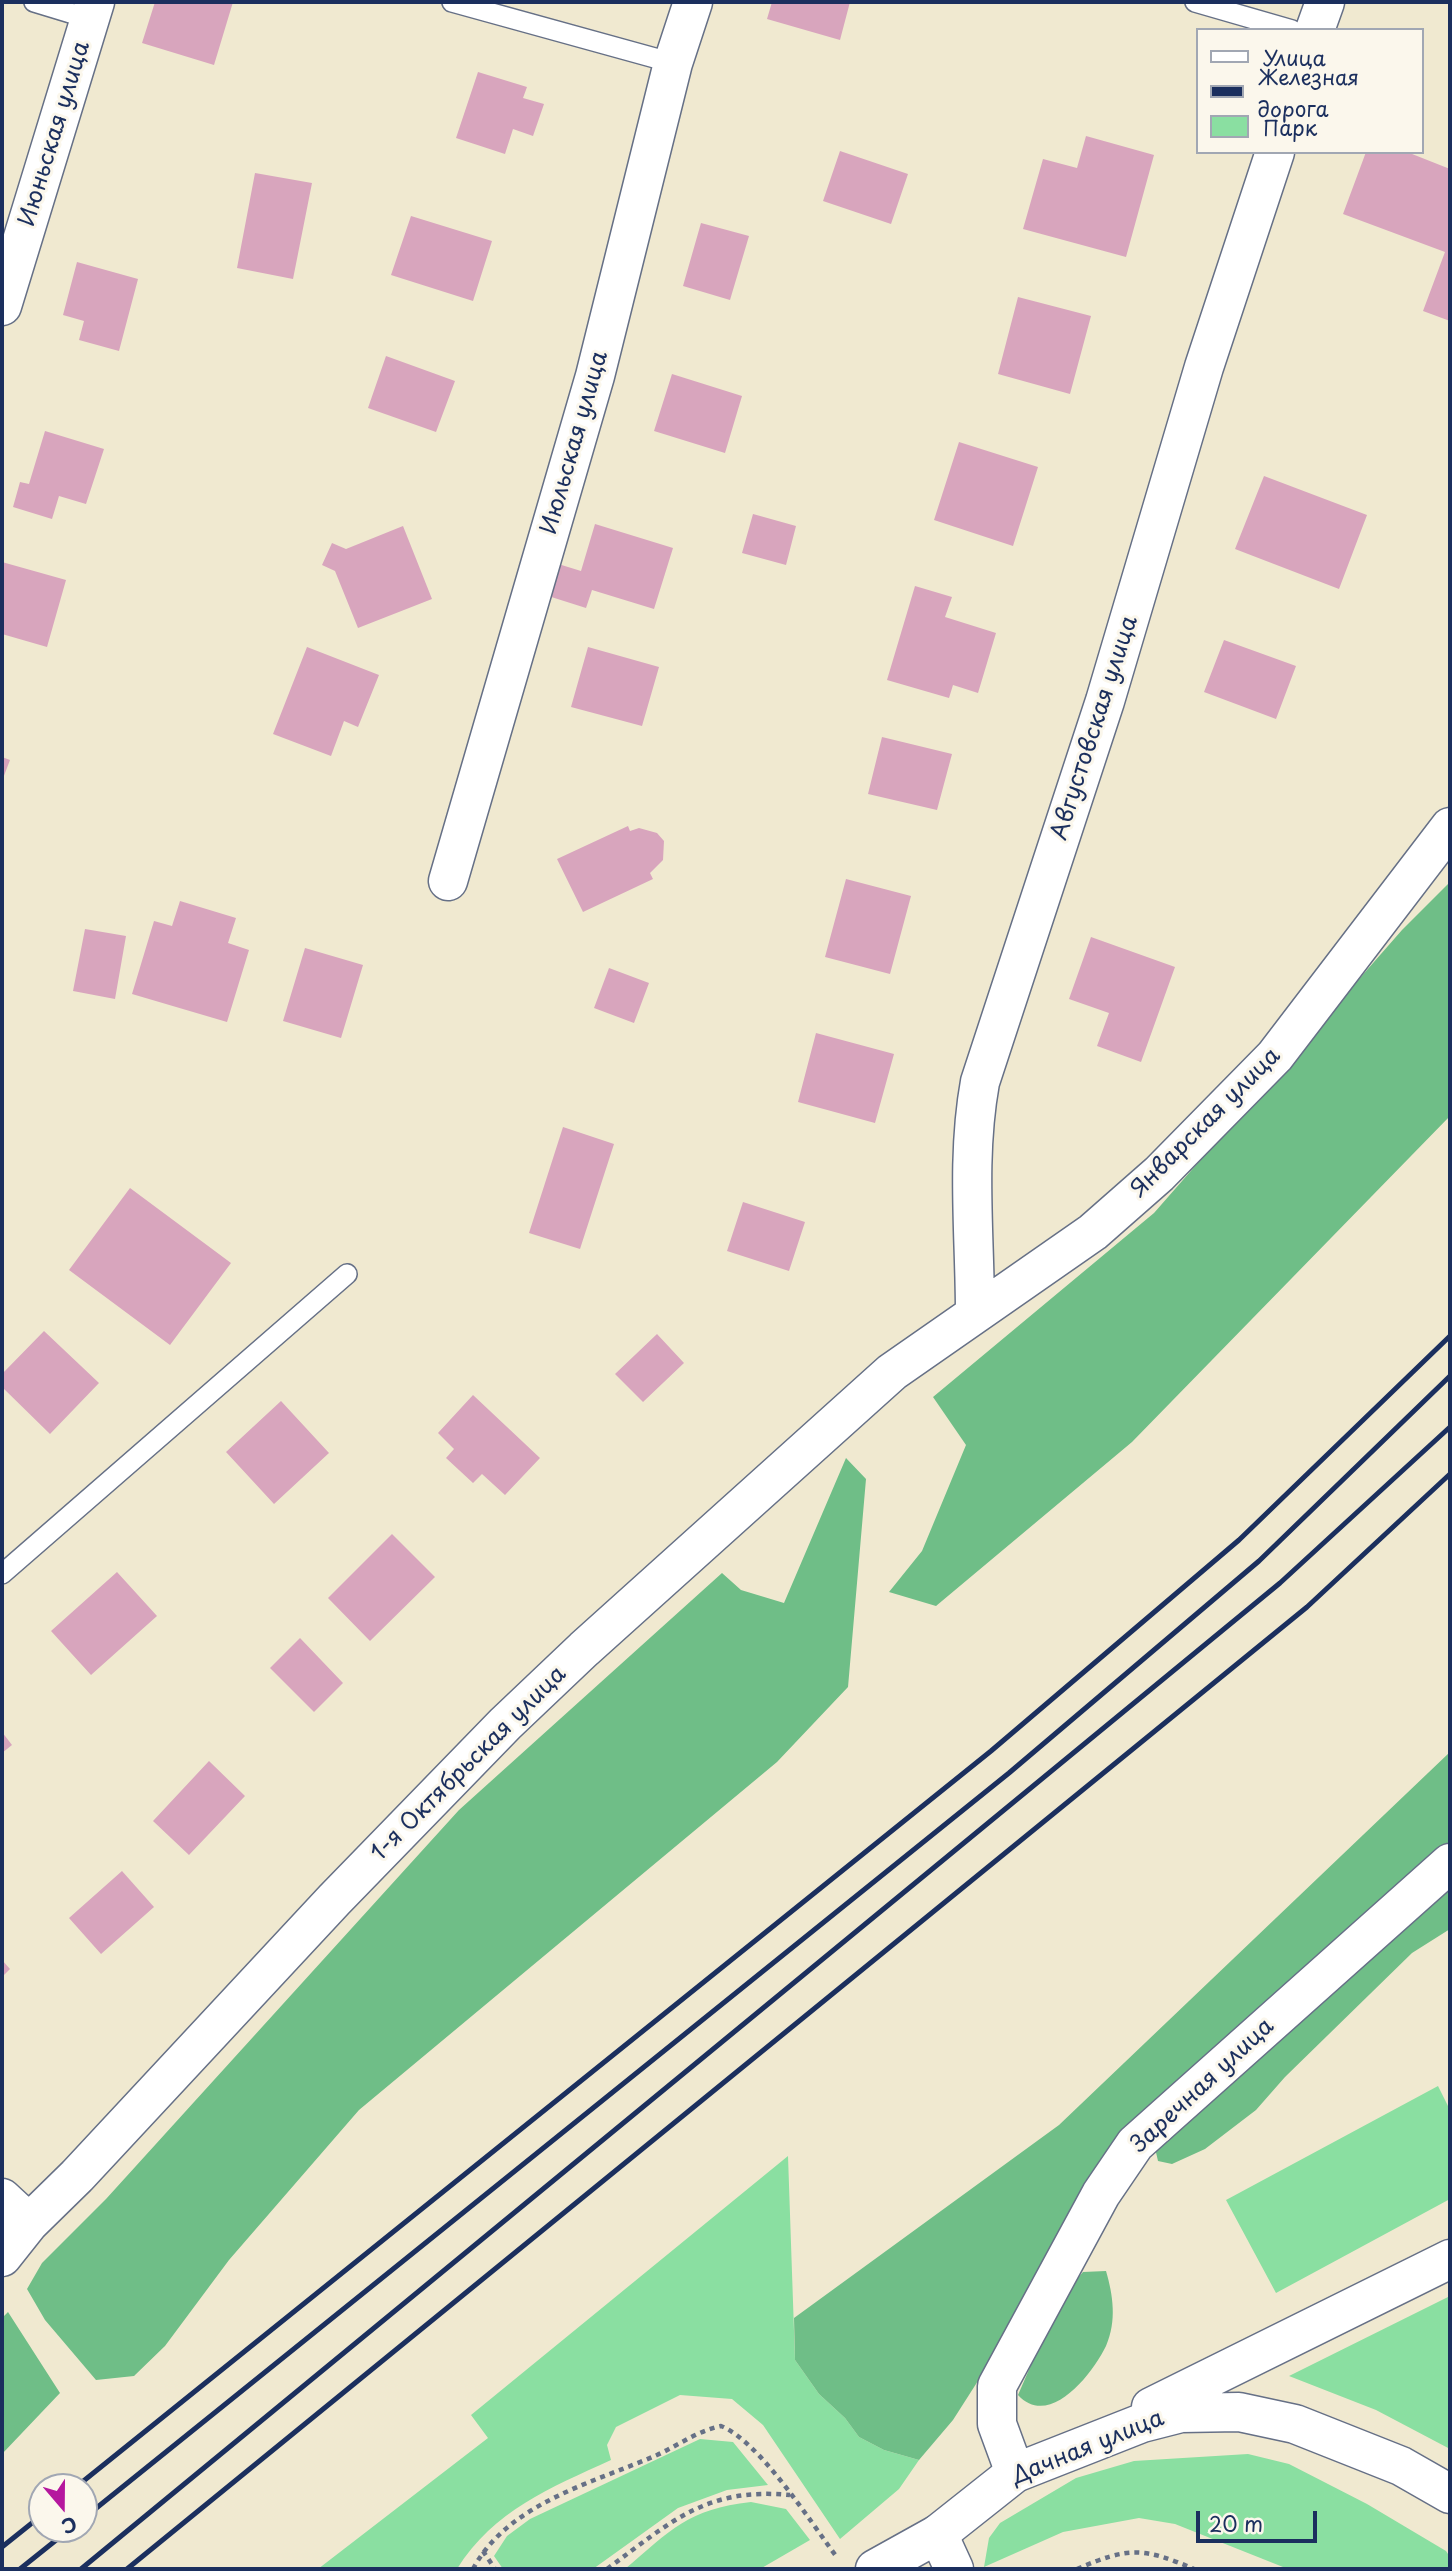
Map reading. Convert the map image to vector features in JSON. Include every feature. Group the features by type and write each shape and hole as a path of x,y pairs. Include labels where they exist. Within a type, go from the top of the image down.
{"street":[{"name":"Июльская улица","path":"448,881 595,376 673,63 693,2"},
{"path":"1316,28 1325,2"},
{"name":"Июньская улица","path":"2,306 92,10"},
{"name":"Августовская улица","path":"975,1313 971,1194 973,1130 981,1082 1105,701 1204,367 1274,154"},
{"name":"Январская улица","path":"975,1313 1062,1255 1123,1208 1254,1080 1450,827"},
{"name":"1-я Октябрьская улица","path":"2,2257 29,2223 505,1724 892,1372 975,1313"},
{"name":"Заречная улица","path":"1015,2473 997,2424 997,2386 1111,2177 1135,2144 1450,1863"},
{"path":"2,2198 29,2223"},
{"path":"1015,2473 1450,2259"},
{"name":"Дачная улица","path":"875,2569 938,2534 1015,2473 1162,2416 1208,2411 1239,2412 1295,2424 1401,2466 1450,2494"},
{"path":"1401,2466 1450,2517"},
{"path":"938,2534 954,2569"}],"lane":[{"path":"34,2 92,10"},
{"path":"452,2 673,63"},
{"path":"1195,2 1285,28"},
{"path":"2,1574 347,1274"}],"path":[{"path":"473,2569 483,2551 506,2527 550,2500 665,2452 706,2429 721,2426 745,2440 791,2495 836,2556"},
{"path":"607,2569 692,2508 757,2492 791,2495"},
{"path":"483,2551 495,2569"},
{"path":"1077,2569 1114,2553 1163,2556 1194,2569"}],"green space":[{"path":"1450,882 1450,1116 1132,1442 936,1606 889,1592 922,1551 966,1445 933,1397 1154,1213 1402,930"},
{"path":"846,1458 866,1479 848,1687 777,1762 359,2110 229,2260 165,2346 134,2376 96,2380 45,2320 27,2289 42,2263 106,2199 459,1810 722,1573 741,1590 784,1603"},
{"path":"1450,1752 1450,1846 1068,2216 976,2384 953,2420 919,2460 884,2450 859,2437 845,2418 819,2394 795,2360 794,2318 1059,2125"},
{"path":"1450,1880 1450,1929 1412,1953 1285,2077 1256,2110 1205,2149 1172,2164 1158,2161 1155,2148"},
{"path":"1438,2086 1450,2110 1450,2199 1276,2293 1226,2200"},
{"path":"788,2156 795,2360 819,2394 845,2418 859,2437 884,2450 919,2460 899,2489 840,2539 763,2425 732,2399 680,2395 616,2427 607,2445 611,2460 545,2491 506,2516 488,2531 457,2569 318,2569 488,2438 471,2415"},
{"path":"1106,2271 1113,2318 1106,2346 1091,2371 1068,2394 1043,2406 1030,2404 1018,2395 1060,2298 1083,2272"},
{"path":"1450,2296 1450,2449 1376,2410 1289,2376"},
{"path":"8,2312 60,2393 2,2454 2,2318"},
{"path":"700,2439 733,2442 768,2485 727,2490 678,2508 593,2569 503,2569 494,2556 507,2536 530,2519"},
{"path":"1248,2454 1289,2464 1367,2504 1446,2551 1450,2557 1450,2569 1288,2569 1175,2524 1139,2518 1063,2532 984,2567 989,2538 1000,2523 1076,2478 1134,2461"},
{"path":"751,2502 786,2509 810,2540 760,2569 625,2569 668,2533 696,2516 729,2505"}],"building":[{"path":"155,2 233,2 214,65 142,43"},
{"path":"772,2 850,2 840,40 767,19"},
{"path":"478,72 527,87 523,98 544,104 533,136 513,129 505,154 456,138"},
{"path":"1086,136 1154,155 1126,257 1023,229 1043,159 1077,168"},
{"path":"840,151 908,174 891,224 823,201"},
{"path":"1365,154 1412,154 1450,169 1450,321 1423,311 1445,252 1343,214"},
{"path":"255,173 312,183 293,279 237,268"},
{"path":"411,216 492,241 473,301 391,275"},
{"path":"701,223 749,236 730,300 683,286"},
{"path":"77,262 138,279 119,351 79,340 84,321 63,315"},
{"path":"1018,297 1091,316 1070,394 998,374"},
{"path":"386,356 455,381 436,432 368,408"},
{"path":"672,374 742,396 725,453 654,431"},
{"path":"45,431 104,449 86,504 59,496 52,519 13,507 20,482 29,484"},
{"path":"959,442 1038,467 1013,546 934,520"},
{"path":"1264,476 1367,515 1339,589 1235,549"},
{"path":"753,514 796,526 786,565 742,553"},
{"path":"595,524 673,548 654,609 592,590 586,608 545,595 555,563 581,571"},
{"path":"403,526 432,599 358,628 335,571 322,565 332,543 346,549"},
{"path":"2,562 66,580 47,647 2,634"},
{"path":"915,586 952,597 945,617 996,633 978,693 953,685 949,698 887,680"},
{"path":"1224,640 1296,666 1276,719 1204,692"},
{"path":"307,647 379,675 358,727 344,721 331,756 273,734"},
{"path":"588,647 659,667 642,726 571,707"},
{"path":"882,737 952,754 937,810 868,794"},
{"path":"2,757 10,760 2,781"},
{"path":"628,826 630,831 639,828 657,833 664,841 663,860 650,873 653,879 583,912 557,859"},
{"path":"846,879 911,896 890,974 825,957"},
{"path":"180,901 236,918 228,943 249,950 227,1022 132,994 154,921 172,926"},
{"path":"85,929 126,936 115,999 73,991"},
{"path":"1091,937 1175,967 1141,1062 1097,1046 1109,1013 1069,999"},
{"path":"305,948 363,965 341,1038 283,1021"},
{"path":"609,968 649,983 634,1023 594,1008"},
{"path":"816,1033 894,1054 875,1123 798,1102"},
{"path":"563,1127 614,1144 580,1249 529,1233"},
{"path":"130,1188 231,1263 170,1345 69,1270"},
{"path":"743,1202 805,1222 789,1271 727,1251"},
{"path":"44,1331 99,1383 50,1434 2,1387 2,1374"},
{"path":"657,1334 684,1363 643,1402 615,1374"},
{"path":"473,1395 540,1458 505,1495 482,1474 473,1483 446,1458 454,1449 438,1433"},
{"path":"281,1401 329,1453 274,1504 226,1452"},
{"path":"392,1534 435,1577 370,1641 328,1598"},
{"path":"117,1572 157,1616 91,1675 51,1631"},
{"path":"300,1638 343,1683 314,1712 270,1668"},
{"path":"2,1732 12,1745 2,1753"},
{"path":"209,1761 245,1796 189,1855 153,1821"},
{"path":"122,1871 154,1907 101,1954 69,1918"},
{"path":"2,1960 10,1969 2,1977"}],"railway":[{"path":"93,2473 991,1751 1239,1540 1450,1336"},
{"path":"98,2507 1009,1773 1259,1561 1450,1376"},
{"path":"81,2569 1280,1583 1450,1427"},
{"path":"127,2569 1307,1607 1450,1474"},
{"path":"2,2547 28,2526"},
{"path":"20,2569 52,2543"}]}
